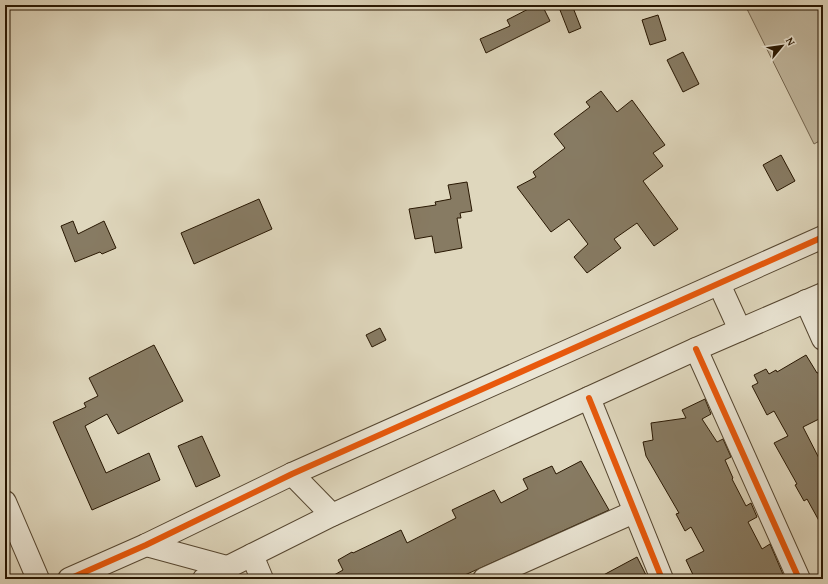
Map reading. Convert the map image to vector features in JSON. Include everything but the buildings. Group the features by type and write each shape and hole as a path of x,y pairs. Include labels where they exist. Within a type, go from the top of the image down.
{"street":[{"path":"69,579 108,571 146,545 292,474 823,237"},
{"path":"718,284 740,330"},
{"path":"204,579 332,514 696,349 815,298 823,339"},
{"path":"696,349 799,579"},
{"path":"589,398 662,579"},
{"path":"292,474 332,514"},
{"path":"5,502 38,579"},
{"path":"484,579 634,512"},
{"path":"146,545 227,568"},
{"path":"252,555 262,579"}],"shaded area":[{"path":"745,5 823,5 823,139 814,144"}],"cycle path":[{"path":"69,579 146,545 292,474 823,237"},
{"path":"696,349 799,579"},
{"path":"589,398 662,579"}]}
